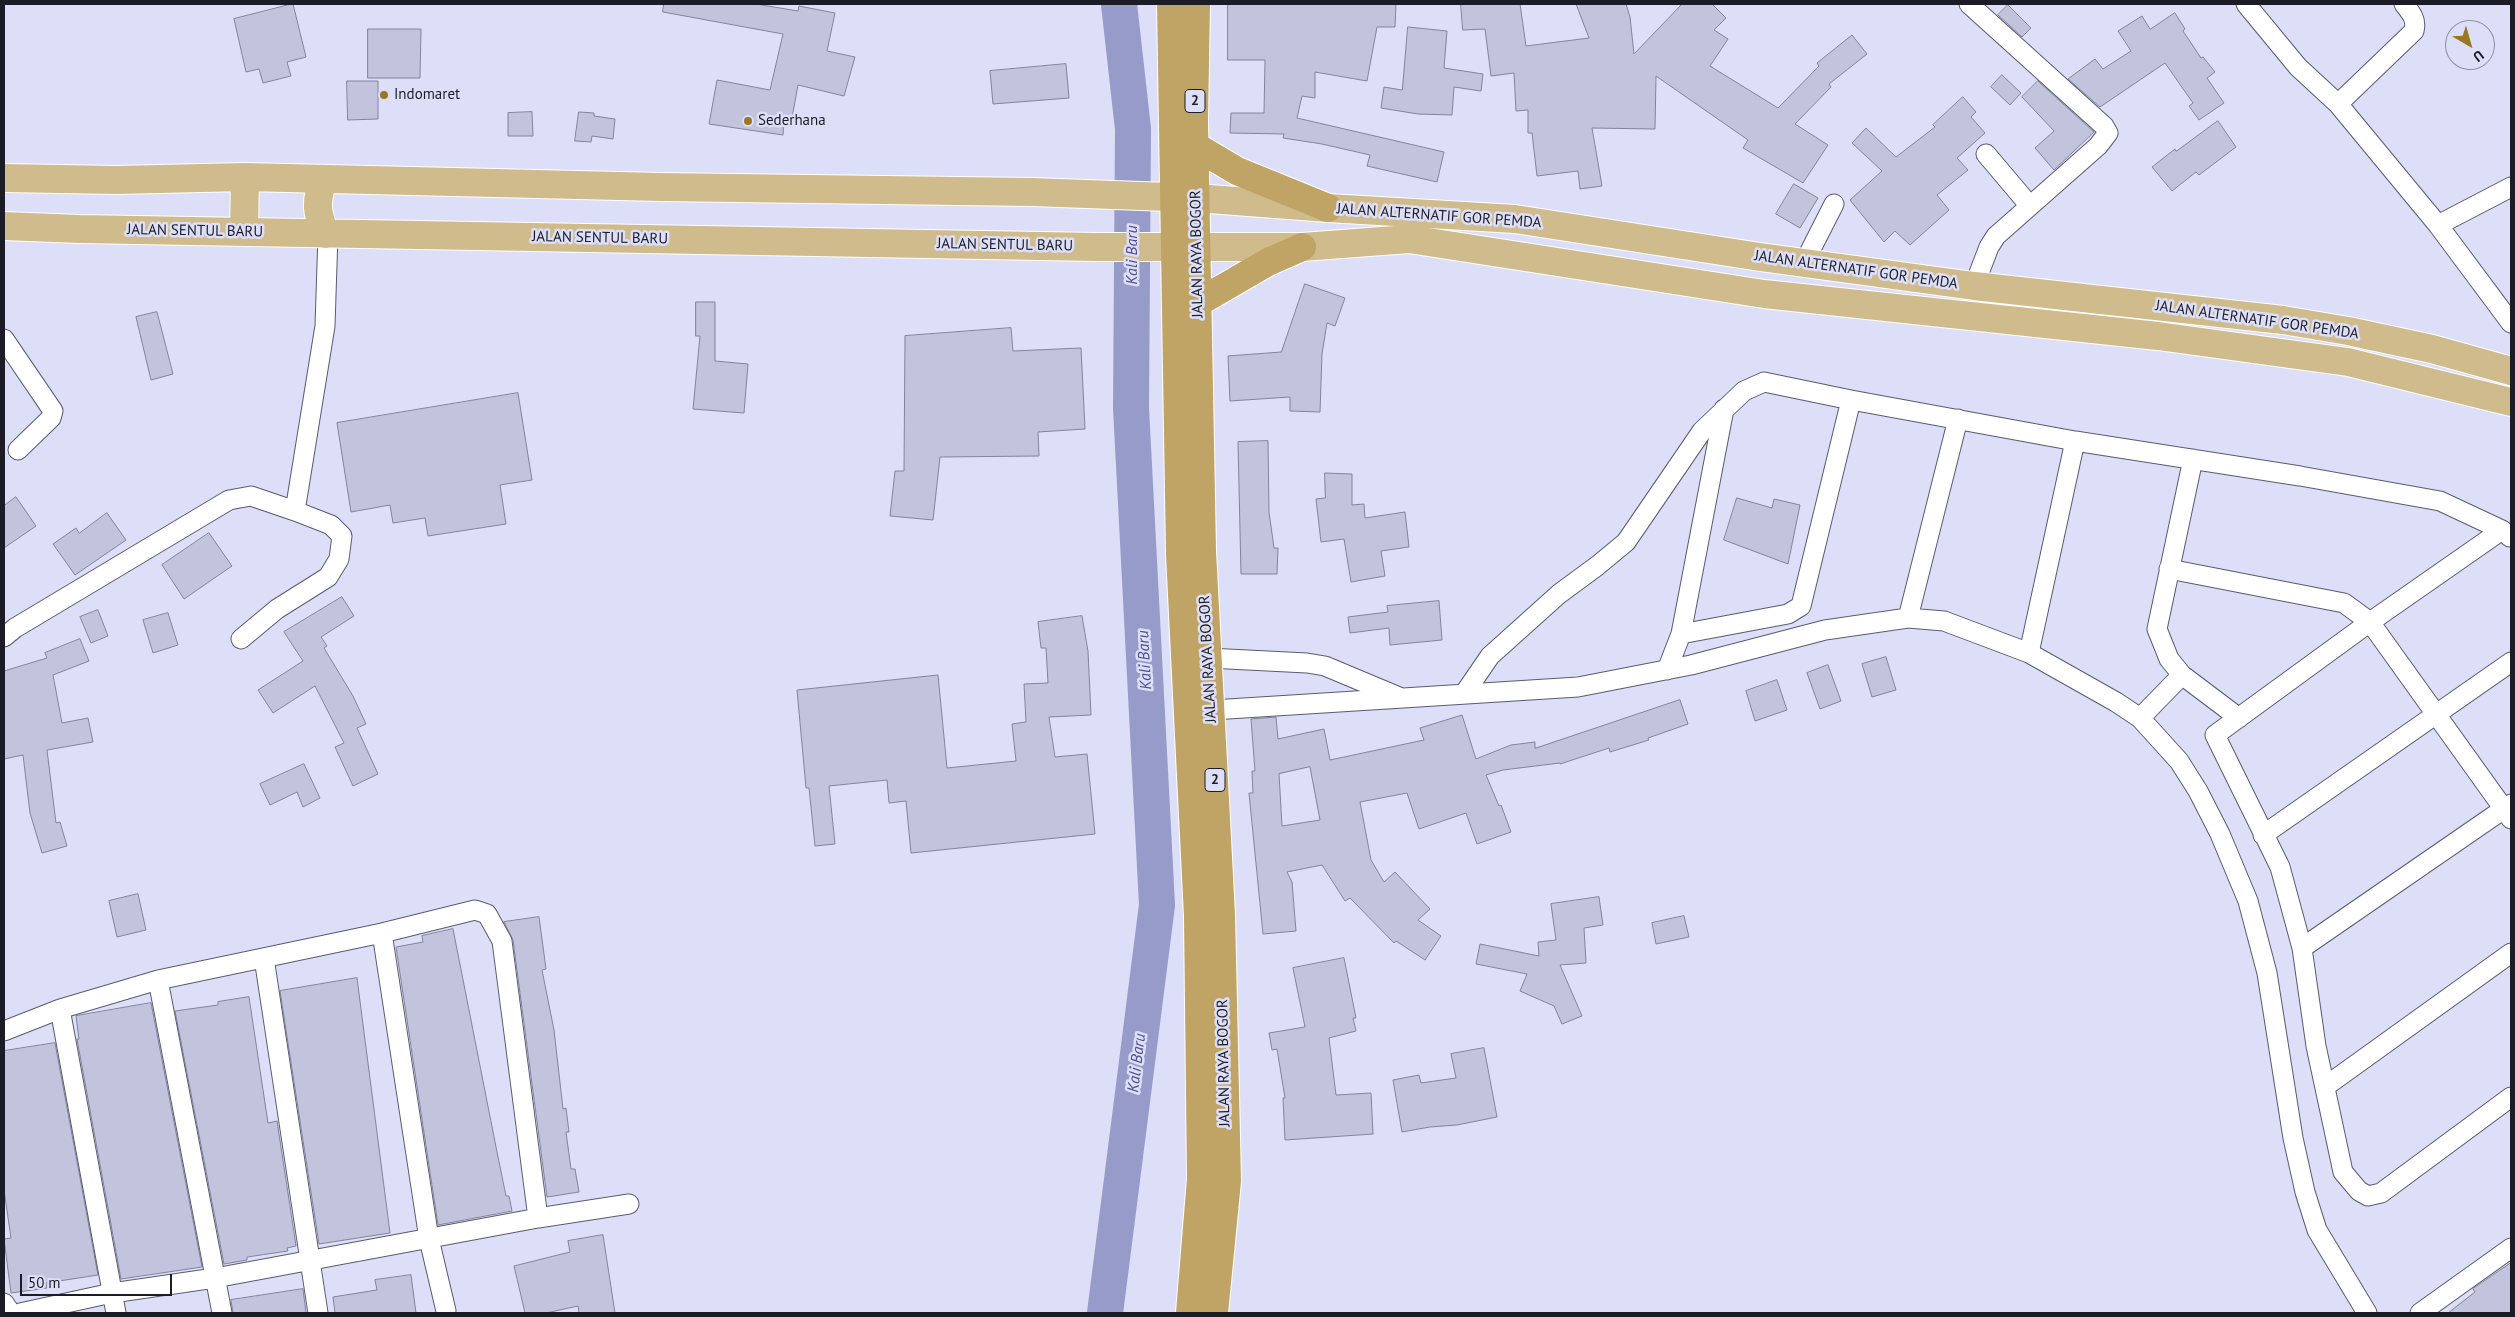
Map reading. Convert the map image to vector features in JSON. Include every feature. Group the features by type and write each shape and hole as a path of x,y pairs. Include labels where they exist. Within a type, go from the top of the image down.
{"highway":[{"name":"JALAN RAYA BOGOR","path":"1171,4 1177,197 1175,246 1180,554 1205,814 1222,915 1226,1181 1214,1313"},
{"name":"JALAN RAYA BOGOR","path":"1177,197 1195,146 1196,4"},
{"path":"1195,146 1237,172 1328,208"},
{"name":"JALAN RAYA BOGOR","path":"1175,246 1199,302 1202,551 1212,710 1198,916 1201,1179 1190,1313"},
{"path":"1199,302 1268,262 1302,247"}],"main road":[{"path":"4,178 116,180 245,178 1177,197"},
{"path":"244,232 245,178"},
{"path":"323,180 317,197 318,214 327,234"},
{"name":"JALAN ALTERNATIF GOR PEMDA","path":"1177,197 1328,208 1515,218 1804,263 1974,286 2283,320 2348,331 2432,349 2511,372"},
{"name":"JALAN SENTUL BARU","path":"4,226 327,234 1096,247 1175,246"},
{"name":"JALAN ALTERNATIF GOR PEMDA","path":"1175,246 1302,247 1409,239 1764,294 2158,336 2348,362 2511,402"}],"street":[{"path":"1969,4 2107,129 2106,138 1996,236 1989,247 1974,286"},
{"path":"2246,4 2298,67 2338,104 2438,225 2511,323"},
{"path":"2338,104 2414,31 2414,17 2404,4"},
{"path":"1986,154 2030,206"},
{"path":"2438,225 2511,187"},
{"path":"1804,263 1834,204"},
{"path":"295,512 325,326 327,234"},
{"path":"4,339 53,411 51,418 18,450"},
{"path":"1464,694 1490,656 1559,594 1626,542 1702,431 1744,391 1764,382 2075,441 2440,501 2506,534"},
{"path":"1681,634 1788,614 1801,606 1851,400"},
{"path":"1667,670 1681,634 1724,409"},
{"path":"1908,618 1958,420"},
{"path":"2029,653 2075,441"},
{"path":"2192,459 2157,630 2170,659 2182,674 2239,718"},
{"path":"4,637 15,628 230,500 251,496 336,529 342,536 339,559 328,577 277,609 241,639"},
{"path":"2506,534 2370,622 2215,735 2280,867 2302,948 2315,1037 2343,1172 2359,1191 2368,1196 2381,1193 2511,1097"},
{"path":"2169,569 2344,603 2370,622 2509,811 2302,948"},
{"path":"1212,710 1578,687 1667,670 1825,630 1908,618 1944,621 2029,653 2116,702 2140,718 2179,761 2198,791 2220,834 2248,901 2267,972 2293,1138 2317,1230 2367,1313"},
{"path":"1208,658 1316,665 1402,699"},
{"path":"2263,835 2511,662"},
{"path":"2140,718 2182,674"},
{"path":"4,1031 60,1009 158,980 382,933 475,910 487,914 502,940 538,1218"},
{"path":"382,933 429,1239 446,1311"},
{"path":"2326,1086 2511,954"},
{"path":"264,958 318,1313"},
{"path":"158,980 222,1313"},
{"path":"60,1009 116,1313"},
{"path":"20,1313 112,1293 215,1278 538,1218 630,1204"},
{"path":"2420,1313 2511,1248"},
{"path":"4,1303 12,1313"}],"building":[{"path":"293,4 306,57 287,62 291,76 263,83 259,69 246,72 234,19"},
{"path":"664,4 756,4 798,11 799,6 835,13 827,51 855,57 844,96 798,85 792,118 784,117 783,135 709,124 717,80 770,90 783,34 663,12"},
{"path":"1228,4 1396,4 1395,27 1377,27 1367,81 1315,72 1315,98 1302,96 1297,118 1444,152 1437,182 1367,166 1370,155 1322,144 1283,138 1284,134 1230,133 1231,113 1264,113 1265,60 1228,60"},
{"path":"1461,4 1520,4 1526,46 1589,38 1576,4 1626,4 1630,17 1634,54 1682,4 1712,4 1726,18 1714,30 1728,39 1710,66 1778,108 1819,66 1817,63 1852,35 1867,54 1829,84 1831,87 1795,124 1828,145 1803,183 1743,148 1748,140 1656,76 1655,129 1592,128 1602,186 1580,189 1578,171 1537,176 1532,133 1528,133 1528,110 1516,111 1514,73 1491,76 1485,29 1463,30"},
{"path":"2008,5 2031,28 2022,37 1998,15"},
{"path":"2175,13 2185,29 2183,31 2201,58 2203,57 2215,72 2207,78 2224,103 2199,120 2189,106 2193,103 2165,63 2100,107 2068,79 2095,59 2103,69 2131,51 2118,31 2142,16 2150,29"},
{"path":"1408,27 1447,31 1444,68 1483,74 1481,91 1454,87 1452,115 1418,114 1381,108 1384,87 1402,90"},
{"path":"368,29 421,29 420,78 368,78"},
{"path":"1066,64 1069,98 993,104 990,71"},
{"path":"2002,75 2021,93 2010,105 1991,87"},
{"path":"347,81 378,81 378,119 348,120"},
{"path":"2038,81 2094,132 2054,170 2035,148 2054,131 2022,97"},
{"path":"1963,97 1976,112 1971,117 1985,133 1957,158 1968,170 1937,195 1949,210 1910,245 1895,231 1884,242 1850,200 1882,171 1852,143 1866,128 1896,157 1935,127 1933,125"},
{"path":"532,112 533,136 508,136 508,113"},
{"path":"579,112 594,113 594,116 615,119 613,139 592,136 591,142 575,141"},
{"path":"2218,121 2236,147 2199,175 2196,172 2172,191 2152,167 2175,149 2176,151"},
{"path":"1794,184 1818,198 1800,228 1776,214"},
{"path":"1305,284 1345,298 1335,326 1327,323 1322,354 1320,412 1290,411 1290,397 1230,401 1228,356 1281,352"},
{"path":"696,302 715,302 715,361 748,364 744,413 693,409 700,336 696,336"},
{"path":"157,312 173,374 151,380 136,317"},
{"path":"1011,328 1013,351 1081,348 1085,429 1038,432 1039,456 940,457 933,520 890,516 895,471 904,471 905,336"},
{"path":"518,393 532,480 500,485 506,524 428,536 425,518 393,523 390,505 351,512 337,423"},
{"path":"1268,441 1269,512 1274,548 1278,548 1277,574 1241,574 1238,442"},
{"path":"1325,473 1352,474 1352,505 1364,504 1365,518 1405,512 1409,547 1381,551 1385,576 1351,582 1344,539 1321,542 1316,499 1325,498"},
{"path":"16,497 36,526 4,548 4,506"},
{"path":"1737,498 1772,508 1774,499 1800,505 1788,564 1724,540"},
{"path":"107,513 126,540 75,575 53,544 76,528 79,533"},
{"path":"209,533 232,566 184,599 162,565"},
{"path":"342,597 354,616 321,637 327,646 324,648 353,696 366,724 357,728 378,774 353,786 335,747 344,743 315,686 273,713 258,690 303,661 284,632"},
{"path":"1439,601 1442,640 1390,645 1389,628 1350,633 1348,617 1388,612 1387,606"},
{"path":"98,610 108,636 91,643 80,617"},
{"path":"168,613 178,645 153,653 143,620"},
{"path":"1082,616 1088,651 1091,715 1049,717 1055,757 1087,754 1095,834 911,853 906,801 889,803 887,780 829,786 835,844 815,846 809,788 806,788 797,690 938,675 947,768 1016,761 1012,724 1026,722 1024,684 1048,683 1046,648 1041,648 1038,622"},
{"path":"80,639 89,661 53,675 62,723 88,718 93,742 47,750 56,823 60,822 67,846 42,853 30,813 23,755 4,759 4,671 47,658 45,653"},
{"path":"1886,657 1896,690 1872,697 1862,664"},
{"path":"1828,665 1841,701 1820,709 1807,673"},
{"path":"1777,680 1787,710 1755,721 1746,691"},
{"path":"1680,700 1688,724 1648,738 1649,740 1610,752 1609,748 1560,764 1503,770 1486,775 1499,806 1501,805 1511,832 1477,844 1466,813 1419,829 1407,793 1360,802 1371,860 1384,882 1395,872 1430,909 1418,920 1441,936 1425,960 1396,941 1394,943 1350,898 1345,901 1322,865 1287,872 1292,882 1296,931 1263,934 1249,793 1253,793 1252,771 1255,771 1251,719 1276,717 1278,739 1324,729 1330,760 1424,740 1420,728 1462,715 1476,759 1511,745 1535,742 1535,748","holes":["1310,767 1320,820 1282,826 1279,774"]},
{"path":"304,764 320,798 303,807 297,792 270,805 260,784"},
{"path":"138,894 146,930 117,937 109,901"},
{"path":"1599,897 1603,925 1584,928 1586,963 1560,965 1582,1016 1562,1024 1554,1006 1520,991 1527,974 1476,964 1480,944 1539,956 1538,942 1556,940 1551,904"},
{"path":"1684,916 1689,937 1656,944 1652,923"},
{"path":"539,917 546,969 542,970 554,1030 563,1109 566,1108 569,1132 566,1132 571,1169 575,1169 579,1192 547,1197 513,940 504,922"},
{"path":"453,929 506,1196 509,1196 512,1211 438,1225 396,947 423,942 422,936"},
{"path":"1344,958 1356,1018 1353,1018 1356,1031 1329,1038 1336,1095 1371,1093 1373,1134 1285,1140 1283,1098 1285,1098 1277,1049 1272,1050 1269,1033 1305,1027 1293,968"},
{"path":"357,978 390,1233 319,1244 280,991"},
{"path":"249,997 268,1123 277,1121 296,1246 287,1248 288,1251 247,1257 247,1260 224,1264 175,1011 218,1005 218,1002"},
{"path":"151,1003 202,1267 121,1279 77,1039 79,1039 76,1016"},
{"path":"55,1043 98,1275 46,1283 47,1288 11,1293 4,1239 11,1238 4,1190 4,1051"},
{"path":"1484,1048 1497,1117 1457,1125 1402,1132 1393,1080 1419,1075 1421,1083 1456,1078 1451,1054"},
{"path":"603,1235 615,1313 579,1313 578,1306 546,1313 525,1313 514,1266 570,1252 568,1241"},
{"path":"2511,1263 2511,1313 2448,1313 2475,1292 2473,1289"},
{"path":"411,1275 416,1313 335,1313 333,1297 377,1290 375,1280"},
{"path":"303,1289 306,1313 233,1313 231,1300"}],"waterway":[{"name":"Kali Baru","path":"1105,1313 1157,905 1131,408 1133,129 1119,4"}],"place":[{"name":"Indomaret","path":"384,95"},
{"name":"Sederhana","path":"748,121"}]}
